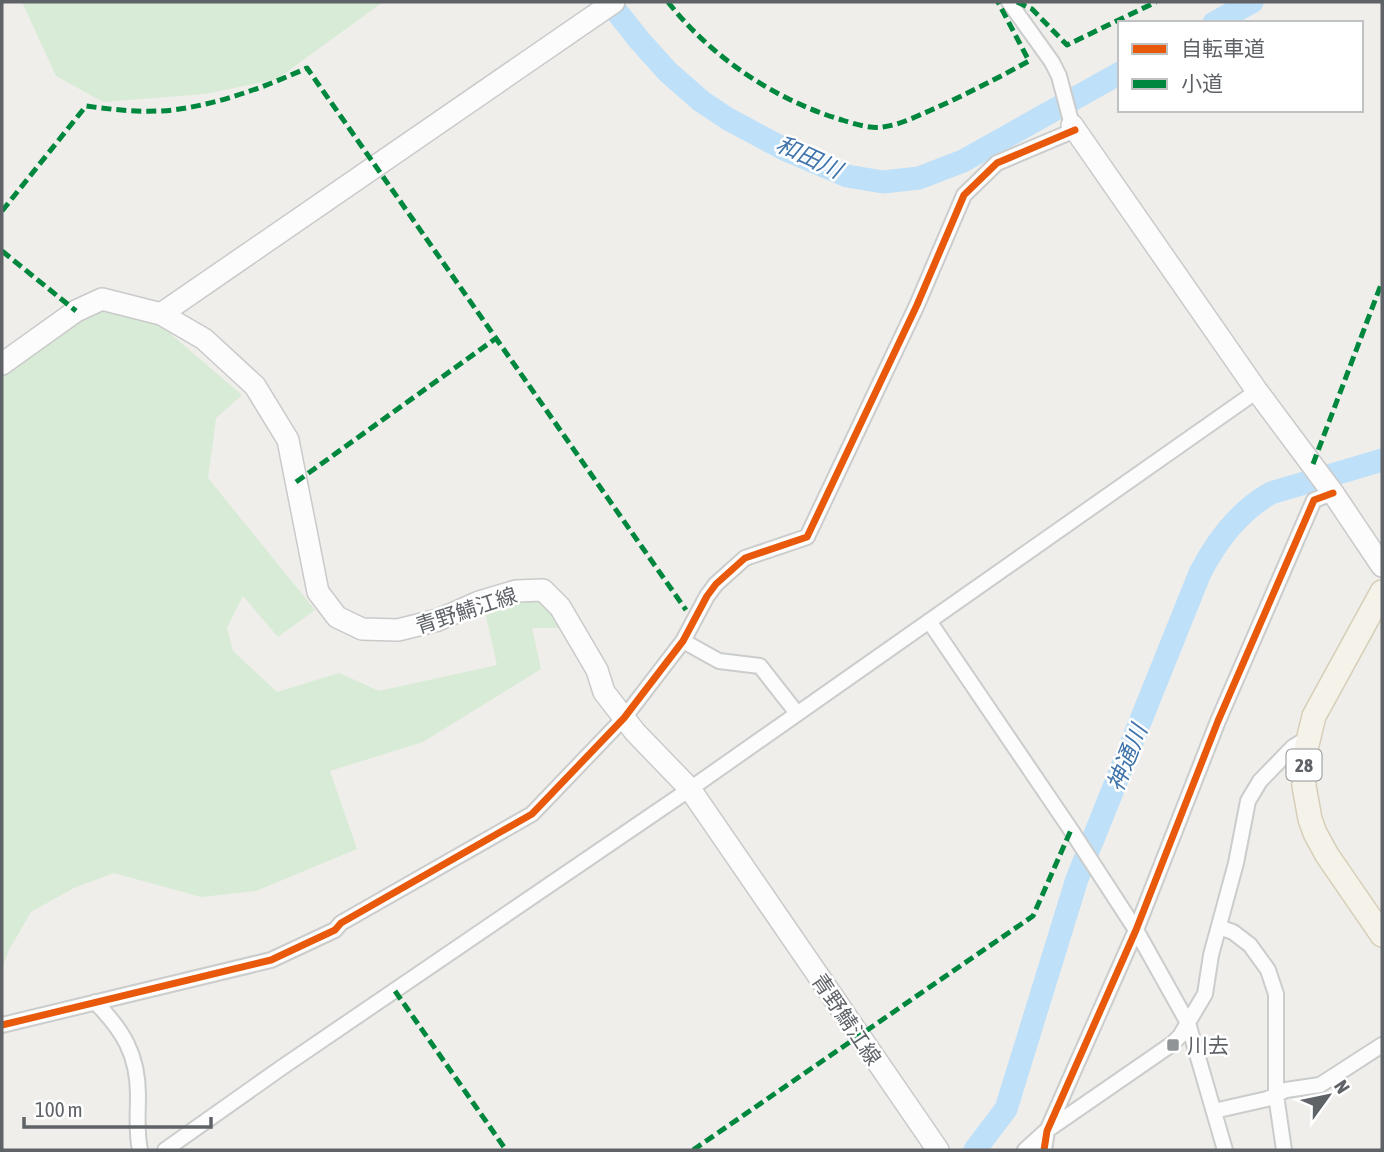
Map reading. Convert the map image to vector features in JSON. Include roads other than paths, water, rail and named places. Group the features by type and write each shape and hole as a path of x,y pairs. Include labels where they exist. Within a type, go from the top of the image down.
{"main road":[{"path":"161,314 614,2"},
{"path":"1074,127 1258,391 1334,492 1382,566"},
{"name":"青野鯖江線","path":"2,365 76,311 103,299 161,314 204,339 256,386 288,440 318,592 337,617 362,629 398,631 438,621 479,602 516,591 543,590 560,607 597,670 604,692 624,718 690,789 938,1150"},
{"name":"28","path":"1382,592 1314,716 1304,757 1304,786 1310,819 1327,855 1382,935"}],"street":[{"path":"2,1025 271,960 335,930 341,923 532,814 624,718 683,641 690,615 716,584 745,558 807,537 917,305 964,195 998,163 1074,127 1059,76 1052,62 1009,2"},
{"path":"165,1150 690,789 796,712 1258,391"},
{"path":"1044,1150 1047,1131 1136,930 1218,721 1314,500 1334,492"},
{"path":"929,621 1096,866 1136,930 1188,1023 1225,1150"},
{"path":"683,641 719,661 760,666 796,712"},
{"path":"1025,1150 1047,1131 1172,1044 1188,1023 1205,994 1211,955 1248,801 1260,781 1293,747 1308,738"},
{"path":"1219,927 1233,932 1250,945 1268,970 1276,993 1276,1095 1284,1150"},
{"path":"95,1002 129,1043 135,1063 138,1092 140,1150"},
{"path":"1214,1111 1268,1099 1286,1090 1320,1085 1382,1045"}],"waterway":[{"name":"和田川","path":"609,2 668,72 701,101 728,119 786,150 847,176 883,182 919,178 963,161 1118,74"},
{"name":"和田川","path":"1218,21 1252,2"},
{"name":"神通川","path":"975,1150 1006,1109 1077,879 1207,561 1221,538 1239,518 1271,493 1382,460"}],"place":[{"name":"川去","path":"1173,1045"}]}
